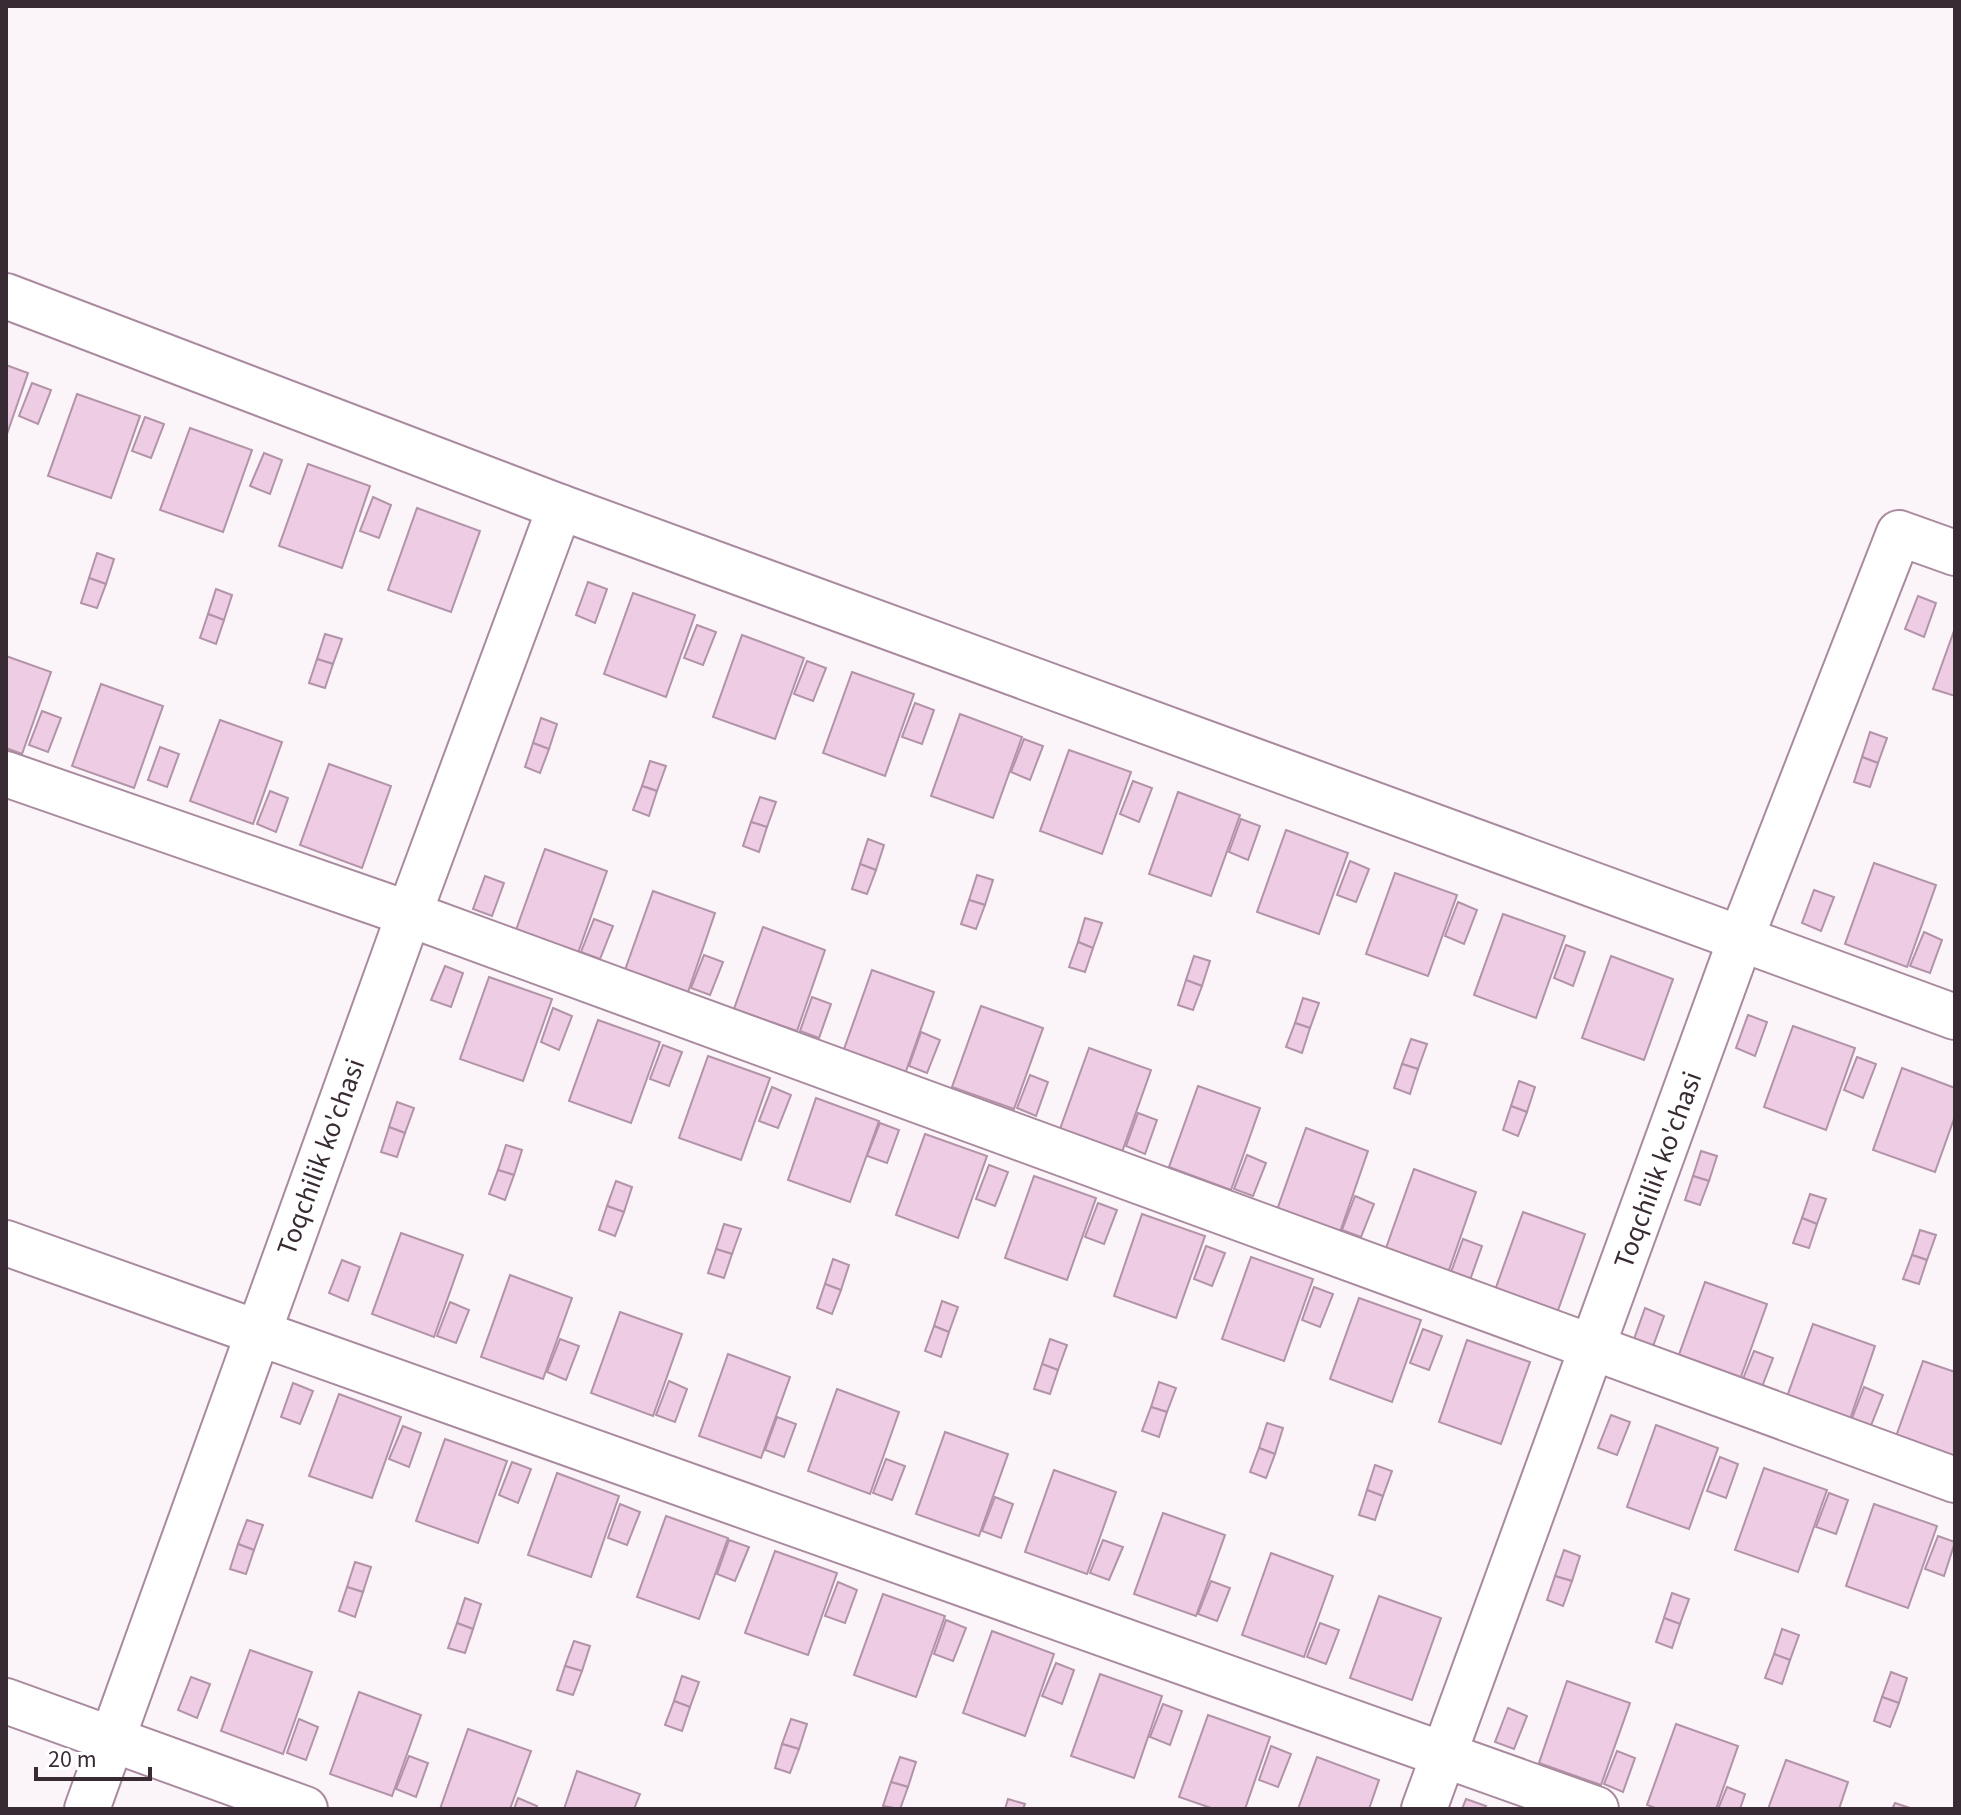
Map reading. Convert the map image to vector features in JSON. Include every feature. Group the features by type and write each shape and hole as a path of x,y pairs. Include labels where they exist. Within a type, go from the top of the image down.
{"street":[{"path":"6,296 560,507 1955,1017"},
{"name":"Toqchilik ko'chasi","path":"87,1809 409,914 560,507"},
{"name":"Toqchilik ko'chasi","path":"1424,1809 1741,938 1899,533 1955,553"},
{"path":"6,774 409,914 1955,1480"},
{"path":"6,1243 1596,1809"},
{"path":"6,1701 305,1809"}],"building":[{"path":"6,365 28,373 6,437"},
{"path":"32,383 51,390 38,424 19,416"},
{"path":"77,394 140,416 111,498 48,476"},
{"path":"145,417 164,424 151,458 132,451"},
{"path":"190,428 252,450 223,532 160,510"},
{"path":"264,453 282,460 270,494 250,486"},
{"path":"308,464 370,486 342,568 279,546"},
{"path":"373,497 391,505 379,538 360,531"},
{"path":"417,508 480,531 451,612 388,590"},
{"path":"97,553 114,559 106,584 89,578"},
{"path":"89,578 106,584 97,608 81,603"},
{"path":"588,582 607,589 595,623 576,615"},
{"path":"216,589 232,595 224,620 208,614"},
{"path":"633,593 695,615 666,697 604,674"},
{"path":"1918,596 1936,603 1924,637 1905,629"},
{"path":"208,614 224,620 216,644 200,638"},
{"path":"697,625 716,632 703,665 684,658"},
{"path":"1955,628 1955,696 1933,689"},
{"path":"325,634 342,639 333,664 317,659"},
{"path":"742,635 804,658 775,739 713,717"},
{"path":"6,656 51,672 22,754 6,748"},
{"path":"317,659 333,664 325,688 309,683"},
{"path":"807,661 826,668 813,701 794,694"},
{"path":"852,672 914,694 885,776 823,753"},
{"path":"101,684 163,706 134,788 72,766"},
{"path":"915,703 934,710 922,744 902,737"},
{"path":"42,711 61,718 48,752 29,745"},
{"path":"960,714 1022,737 993,818 931,796"},
{"path":"541,718 557,724 549,749 533,743"},
{"path":"220,720 282,742 253,824 190,801"},
{"path":"1870,732 1887,738 1878,763 1862,757"},
{"path":"1024,739 1043,746 1030,780 1011,772"},
{"path":"533,743 549,749 540,773 525,767"},
{"path":"160,747 179,754 167,787 148,780"},
{"path":"1069,750 1131,772 1102,854 1040,831"},
{"path":"1862,757 1878,763 1870,787 1854,782"},
{"path":"650,761 666,766 657,791 642,786"},
{"path":"329,764 391,786 362,868 300,845"},
{"path":"1133,781 1152,788 1139,822 1120,814"},
{"path":"642,786 657,791 649,816 633,810"},
{"path":"270,791 288,798 276,832 257,824"},
{"path":"1178,792 1240,815 1211,896 1149,874"},
{"path":"760,797 776,802 767,827 751,822"},
{"path":"1241,819 1260,826 1248,860 1229,852"},
{"path":"751,822 767,827 759,852 743,846"},
{"path":"1286,830 1348,853 1319,934 1257,912"},
{"path":"868,839 884,845 876,870 860,864"},
{"path":"545,849 607,871 578,953 516,930"},
{"path":"1350,861 1369,869 1356,902 1337,895"},
{"path":"1874,863 1936,885 1907,967 1845,944"},
{"path":"860,864 876,870 867,894 852,889"},
{"path":"1395,873 1457,895 1428,976 1366,954"},
{"path":"977,875 993,880 985,905 969,900"},
{"path":"485,876 504,883 492,916 473,909"},
{"path":"1814,890 1834,897 1821,931 1802,923"},
{"path":"653,891 715,913 687,995 624,973"},
{"path":"969,900 985,905 976,929 961,924"},
{"path":"1458,902 1477,910 1464,944 1445,936"},
{"path":"1503,914 1565,936 1536,1018 1474,995"},
{"path":"1085,918 1102,923 1093,948 1078,942"},
{"path":"594,919 613,926 600,959 581,952"},
{"path":"763,927 825,950 797,1031 734,1009"},
{"path":"1924,932 1942,940 1930,973 1910,966"},
{"path":"1078,942 1093,948 1085,972 1069,967"},
{"path":"1566,945 1585,952 1573,986 1554,978"},
{"path":"704,955 723,962 710,995 691,988"},
{"path":"1194,956 1210,961 1202,986 1186,980"},
{"path":"1611,956 1673,979 1644,1060 1582,1038"},
{"path":"445,966 463,973 451,1007 431,1000"},
{"path":"872,970 934,992 905,1074 843,1052"},
{"path":"489,977 552,999 523,1081 460,1059"},
{"path":"1186,980 1202,986 1193,1010 1178,1005"},
{"path":"812,997 831,1004 819,1038 800,1031"},
{"path":"1303,998 1319,1003 1310,1028 1295,1023"},
{"path":"981,1006 1043,1028 1014,1109 952,1087"},
{"path":"553,1008 572,1016 559,1050 541,1042"},
{"path":"1748,1015 1767,1022 1755,1056 1736,1048"},
{"path":"598,1020 660,1042 631,1123 569,1101"},
{"path":"1295,1023 1310,1028 1302,1053 1286,1047"},
{"path":"1793,1026 1855,1048 1826,1130 1764,1107"},
{"path":"921,1032 940,1040 927,1073 909,1066"},
{"path":"1411,1039 1427,1044 1418,1069 1402,1064"},
{"path":"663,1045 682,1052 669,1086 650,1079"},
{"path":"1089,1048 1151,1070 1122,1152 1060,1129"},
{"path":"708,1056 770,1078 741,1160 679,1138"},
{"path":"1857,1057 1876,1064 1863,1098 1844,1090"},
{"path":"1402,1064 1418,1069 1410,1094 1394,1088"},
{"path":"1902,1068 1955,1088 1955,1116 1935,1172 1873,1150"},
{"path":"1030,1075 1048,1082 1036,1116 1017,1108"},
{"path":"1519,1081 1535,1087 1527,1112 1511,1106"},
{"path":"1198,1086 1260,1108 1231,1190 1169,1167"},
{"path":"772,1087 791,1095 778,1128 759,1121"},
{"path":"816,1098 879,1121 850,1202 788,1180"},
{"path":"397,1102 414,1108 405,1133 389,1127"},
{"path":"1511,1106 1527,1112 1518,1136 1503,1130"},
{"path":"1138,1113 1157,1120 1145,1154 1126,1146"},
{"path":"880,1123 899,1130 887,1163 867,1156"},
{"path":"389,1127 405,1133 397,1157 381,1152"},
{"path":"1306,1128 1368,1151 1340,1232 1277,1210"},
{"path":"925,1134 987,1156 958,1238 896,1215"},
{"path":"506,1145 522,1150 514,1175 498,1170"},
{"path":"1701,1151 1717,1156 1709,1181 1693,1176"},
{"path":"1247,1155 1266,1163 1253,1196 1234,1189"},
{"path":"989,1165 1008,1172 995,1206 976,1199"},
{"path":"1414,1169 1476,1192 1448,1273 1385,1251"},
{"path":"498,1170 514,1175 505,1200 489,1194"},
{"path":"1034,1176 1096,1198 1067,1280 1005,1258"},
{"path":"1693,1176 1709,1181 1700,1205 1685,1200"},
{"path":"616,1181 632,1187 624,1212 607,1206"},
{"path":"1810,1194 1826,1199 1817,1224 1802,1218"},
{"path":"1355,1196 1374,1204 1361,1237 1342,1230"},
{"path":"1098,1203 1117,1210 1104,1244 1085,1237"},
{"path":"607,1206 624,1212 615,1236 599,1230"},
{"path":"1523,1212 1585,1234 1556,1316 1494,1293"},
{"path":"1142,1214 1205,1236 1176,1318 1114,1296"},
{"path":"1802,1218 1817,1224 1809,1248 1793,1243"},
{"path":"724,1224 741,1229 732,1254 716,1249"},
{"path":"1920,1230 1936,1235 1927,1260 1912,1255"},
{"path":"401,1233 463,1255 434,1337 372,1314"},
{"path":"1463,1239 1482,1246 1470,1280 1451,1272"},
{"path":"1206,1246 1225,1253 1212,1286 1194,1279"},
{"path":"716,1249 732,1254 724,1278 708,1273"},
{"path":"1912,1255 1927,1260 1919,1284 1903,1279"},
{"path":"1251,1257 1313,1279 1284,1361 1222,1339"},
{"path":"833,1259 849,1265 841,1290 825,1284"},
{"path":"342,1260 360,1267 348,1301 329,1293"},
{"path":"510,1275 572,1298 543,1379 481,1357"},
{"path":"1705,1282 1767,1304 1738,1385 1676,1363"},
{"path":"825,1284 841,1290 832,1314 817,1308"},
{"path":"1314,1287 1333,1294 1320,1327 1302,1320"},
{"path":"1359,1298 1421,1320 1392,1402 1330,1379"},
{"path":"942,1301 958,1307 949,1332 934,1326"},
{"path":"450,1302 469,1310 456,1343 437,1336"},
{"path":"1645,1308 1664,1316 1652,1349 1633,1342"},
{"path":"620,1312 682,1334 653,1416 591,1393"},
{"path":"1813,1324 1875,1346 1847,1428 1784,1405"},
{"path":"934,1326 949,1332 941,1357 925,1351"},
{"path":"1423,1329 1442,1336 1429,1370 1410,1363"},
{"path":"560,1339 579,1346 566,1380 547,1372"},
{"path":"1050,1339 1067,1345 1058,1370 1042,1364"},
{"path":"1467,1340 1530,1362 1501,1444 1439,1422"},
{"path":"1754,1351 1773,1358 1760,1392 1741,1384"},
{"path":"728,1354 790,1377 761,1458 699,1436"},
{"path":"1923,1361 1955,1372 1955,1464 1894,1442"},
{"path":"1042,1364 1058,1370 1050,1394 1034,1389"},
{"path":"669,1381 687,1389 675,1422 656,1415"},
{"path":"1159,1382 1176,1388 1167,1412 1151,1407"},
{"path":"293,1383 313,1391 300,1424 281,1417"},
{"path":"1864,1387 1883,1395 1870,1428 1851,1421"},
{"path":"837,1389 899,1412 870,1494 808,1471"},
{"path":"339,1394 401,1417 372,1498 309,1476"},
{"path":"1151,1407 1167,1412 1159,1437 1142,1431"},
{"path":"1611,1415 1630,1422 1617,1455 1598,1448"},
{"path":"777,1417 796,1424 784,1457 765,1450"},
{"path":"1267,1423 1283,1428 1275,1454 1259,1448"},
{"path":"1656,1425 1718,1448 1689,1529 1627,1507"},
{"path":"403,1426 421,1433 409,1467 389,1459"},
{"path":"945,1432 1008,1454 979,1536 916,1514"},
{"path":"445,1439 507,1461 478,1543 416,1521"},
{"path":"1259,1448 1275,1454 1266,1478 1250,1472"},
{"path":"1720,1457 1738,1464 1726,1498 1707,1491"},
{"path":"886,1459 905,1466 892,1500 873,1493"},
{"path":"512,1462 531,1469 518,1503 499,1495"},
{"path":"1375,1465 1392,1471 1383,1496 1367,1490"},
{"path":"1764,1468 1827,1490 1798,1572 1735,1550"},
{"path":"1054,1470 1116,1492 1087,1574 1025,1552"},
{"path":"557,1473 619,1496 591,1577 528,1555"},
{"path":"1367,1490 1383,1496 1375,1520 1359,1515"},
{"path":"1829,1493 1848,1500 1836,1534 1816,1527"},
{"path":"995,1497 1013,1504 1001,1538 982,1531"},
{"path":"620,1504 640,1512 627,1545 608,1538"},
{"path":"1874,1504 1937,1526 1908,1608 1846,1586"},
{"path":"1163,1513 1225,1535 1196,1616 1134,1594"},
{"path":"666,1516 728,1538 699,1619 637,1597"},
{"path":"247,1520 263,1525 254,1550 238,1544"},
{"path":"1938,1536 1955,1542 1944,1576 1925,1569"},
{"path":"729,1540 749,1547 735,1581 717,1574"},
{"path":"1103,1540 1123,1547 1109,1580 1090,1573"},
{"path":"238,1544 254,1550 246,1574 230,1569"},
{"path":"1564,1550 1580,1556 1572,1581 1555,1576"},
{"path":"775,1551 837,1573 808,1655 745,1633"},
{"path":"1271,1553 1333,1576 1304,1657 1242,1635"},
{"path":"355,1562 371,1567 363,1592 347,1587"},
{"path":"1555,1576 1572,1581 1563,1606 1547,1600"},
{"path":"1211,1581 1230,1588 1217,1621 1198,1614"},
{"path":"838,1582 857,1590 845,1623 825,1616"},
{"path":"347,1587 363,1592 355,1617 339,1611"},
{"path":"1672,1593 1689,1599 1680,1624 1664,1618"},
{"path":"883,1594 945,1616 916,1697 854,1675"},
{"path":"1379,1596 1441,1618 1412,1700 1350,1678"},
{"path":"465,1598 481,1604 473,1629 457,1623"},
{"path":"1664,1618 1680,1624 1672,1648 1656,1642"},
{"path":"946,1620 966,1628 953,1661 934,1654"},
{"path":"457,1623 473,1629 465,1653 448,1648"},
{"path":"1320,1623 1339,1630 1326,1664 1307,1657"},
{"path":"1782,1629 1799,1635 1790,1660 1774,1654"},
{"path":"992,1631 1054,1654 1025,1736 963,1713"},
{"path":"574,1641 590,1646 582,1671 565,1666"},
{"path":"250,1650 312,1672 283,1754 221,1731"},
{"path":"1774,1654 1790,1660 1782,1684 1765,1678"},
{"path":"1056,1663 1074,1670 1062,1704 1042,1696"},
{"path":"565,1666 582,1671 573,1695 557,1690"},
{"path":"1891,1672 1907,1678 1899,1703 1882,1697"},
{"path":"1100,1674 1162,1696 1134,1778 1071,1756"},
{"path":"682,1676 699,1682 690,1707 674,1701"},
{"path":"191,1677 210,1684 197,1718 178,1710"},
{"path":"1567,1681 1630,1703 1601,1785 1539,1763"},
{"path":"359,1692 421,1715 392,1796 330,1774"},
{"path":"1882,1697 1899,1703 1890,1727 1874,1721"},
{"path":"674,1701 690,1707 682,1731 665,1725"},
{"path":"1163,1704 1182,1711 1170,1745 1150,1737"},
{"path":"1508,1708 1527,1716 1514,1749 1495,1742"},
{"path":"1208,1715 1270,1737 1245,1809 1214,1809 1179,1797"},
{"path":"299,1719 318,1727 306,1760 287,1753"},
{"path":"791,1719 807,1724 799,1749 782,1744"},
{"path":"1676,1724 1738,1746 1716,1809 1658,1809 1647,1805"},
{"path":"468,1729 531,1751 510,1809 440,1809"},
{"path":"782,1744 799,1749 790,1773 775,1768"},
{"path":"1271,1746 1291,1754 1278,1787 1259,1780"},
{"path":"1617,1751 1635,1758 1623,1792 1604,1784"},
{"path":"409,1756 428,1763 416,1797 396,1789"},
{"path":"900,1757 916,1762 908,1787 891,1782"},
{"path":"1317,1757 1379,1780 1369,1809 1298,1809"},
{"path":"1786,1760 1848,1782 1839,1809 1768,1809"},
{"path":"577,1771 640,1794 634,1809 564,1809"},
{"path":"891,1782 908,1787 900,1809 883,1806"},
{"path":"1727,1787 1745,1794 1740,1809 1718,1809"},
{"path":"518,1798 537,1806 536,1809 514,1809"},
{"path":"1008,1799 1025,1804 1023,1809 1005,1809"},
{"path":"1466,1799 1486,1806 1484,1809 1462,1809"},
{"path":"1895,1803 1913,1809 1892,1809"}]}
